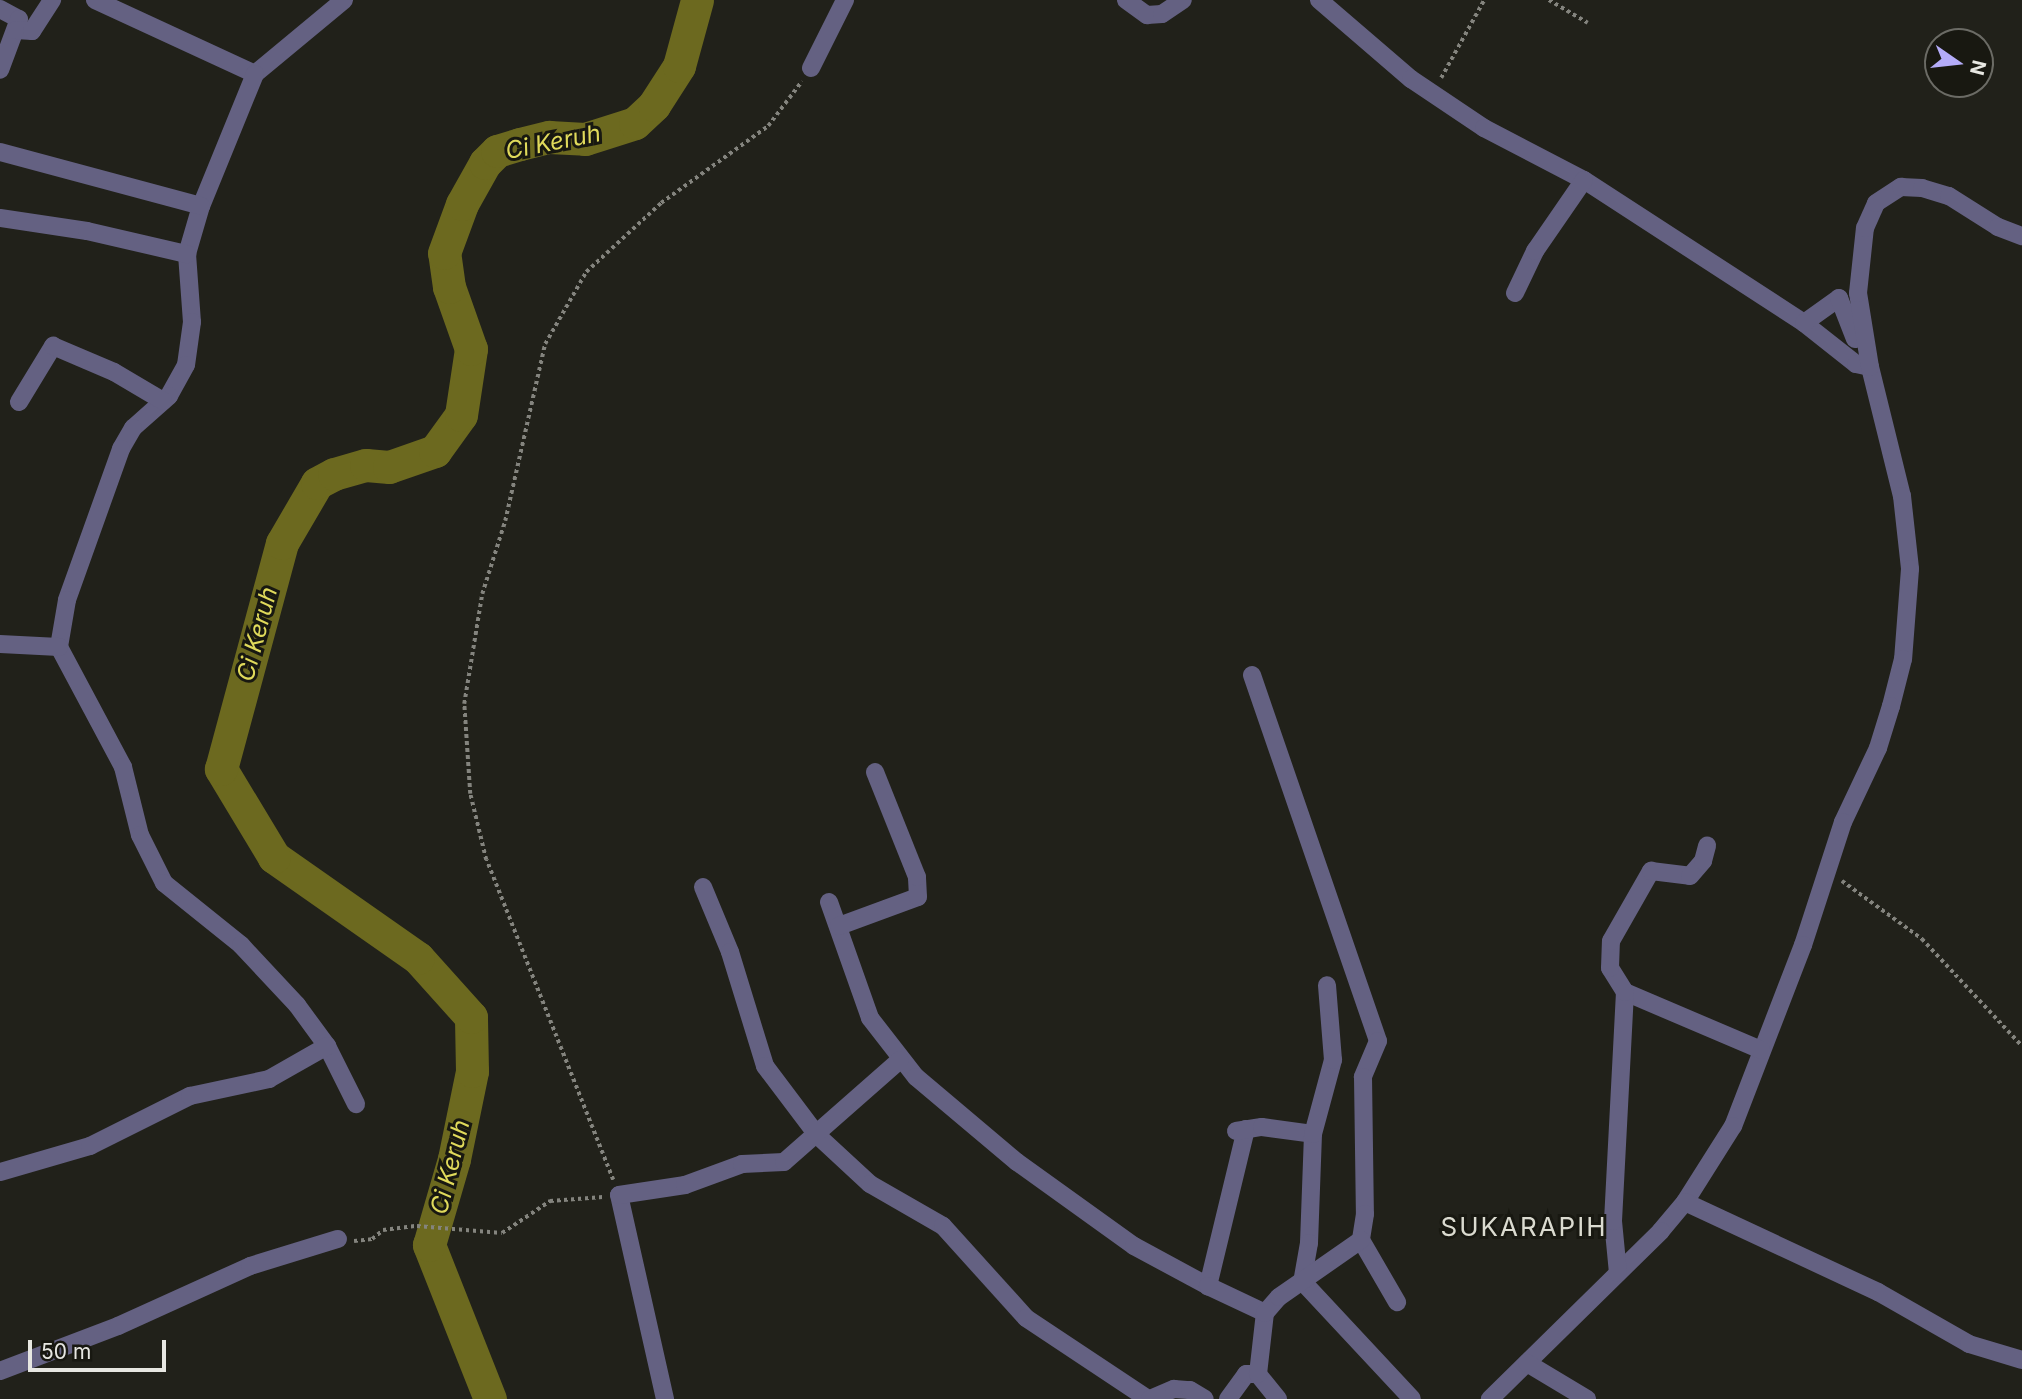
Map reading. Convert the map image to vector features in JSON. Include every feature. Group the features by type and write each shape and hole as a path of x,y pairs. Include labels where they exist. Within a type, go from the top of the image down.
{"street":[{"path":"16,30 32,31 52,0"},
{"path":"95,0 256,74"},
{"path":"344,0 256,74 201,206 187,254 192,322 186,365 163,401 133,428 121,449 67,600 59,647 123,767 141,835 164,883 241,945 297,1005 327,1046 356,1104"},
{"path":"811,68 845,0"},
{"path":"1126,0 1147,15 1162,13 1183,0"},
{"path":"1319,0 1411,79 1484,128 1584,180 1804,323 1842,354 1870,367"},
{"path":"0,9 17,15 16,30 0,70"},
{"path":"0,152 201,206"},
{"path":"1515,293 1535,251 1584,180"},
{"path":"1490,1399 1618,1273 1685,1202 1733,1126 1758,1068 1760,1050 1803,945 1826,869 1860,780 1878,748 1903,659 1910,569 1902,496 1870,367 1858,293 1865,228 1876,203 1901,187 1922,188 1949,196 1998,227 2022,236"},
{"path":"0,218 87,231 187,254"},
{"path":"1804,323 1840,299 1857,349 1856,355 1842,354"},
{"path":"19,402 53,346 163,401"},
{"path":"0,644 59,647"},
{"path":"1252,675 1378,1041 1363,1077 1365,1214 1361,1240 1397,1302"},
{"path":"839,926 918,897 917,877 875,772"},
{"path":"1707,846 1703,861 1690,876 1651,871 1611,941 1610,968 1625,992 1760,1050"},
{"path":"703,887 730,952 765,1066 817,1135 870,1184 943,1226 1026,1318 1149,1399 1174,1389 1190,1390 1205,1399"},
{"path":"829,902 870,1018 900,1060 943,1102 1028,1170 1134,1246 1265,1313"},
{"path":"1303,1281 1309,1243 1313,1134 1334,1060 1328,985"},
{"path":"1618,1273 1613,1221 1625,992"},
{"path":"0,1172 90,1146 190,1096 270,1079 327,1046"},
{"path":"665,1399 619,1195 685,1185 742,1164 784,1162 900,1060"},
{"path":"1208,1286 1241,1130 1313,1134"},
{"path":"1685,1202 1878,1292 1969,1343 2022,1360"},
{"path":"0,1370 118,1326 250,1266 338,1239"},
{"path":"1278,1399 1258,1374 1265,1313 1303,1281 1361,1240"},
{"path":"1303,1281 1412,1399"},
{"path":"1527,1363 1587,1399"},
{"path":"1228,1399 1246,1374 1258,1374"}],"path":[{"path":"1435,93 1484,0"},
{"path":"1549,0 1587,23"},
{"path":"338,1239 372,1240 383,1230 417,1226 502,1233 541,1211 550,1200 619,1195 486,860 470,794 464,704 482,594 505,521 545,344 586,272 661,203 768,126 811,68"},
{"path":"1826,869 1922,939 2022,1046"}],"waterway":[{"name":"Ci Keruh","path":"490,1399 429,1245 454,1159 472,1071 471,1017 418,958 274,857 221,769 282,543 317,483 334,474 366,465 389,467 435,451 461,415 471,349 449,287 444,253 462,204 485,163 497,151 520,144 549,137 585,139 635,123 654,105 679,66 697,0"}],"district":[{"name":"SUKARAPIH","path":"1524,1227"}]}
